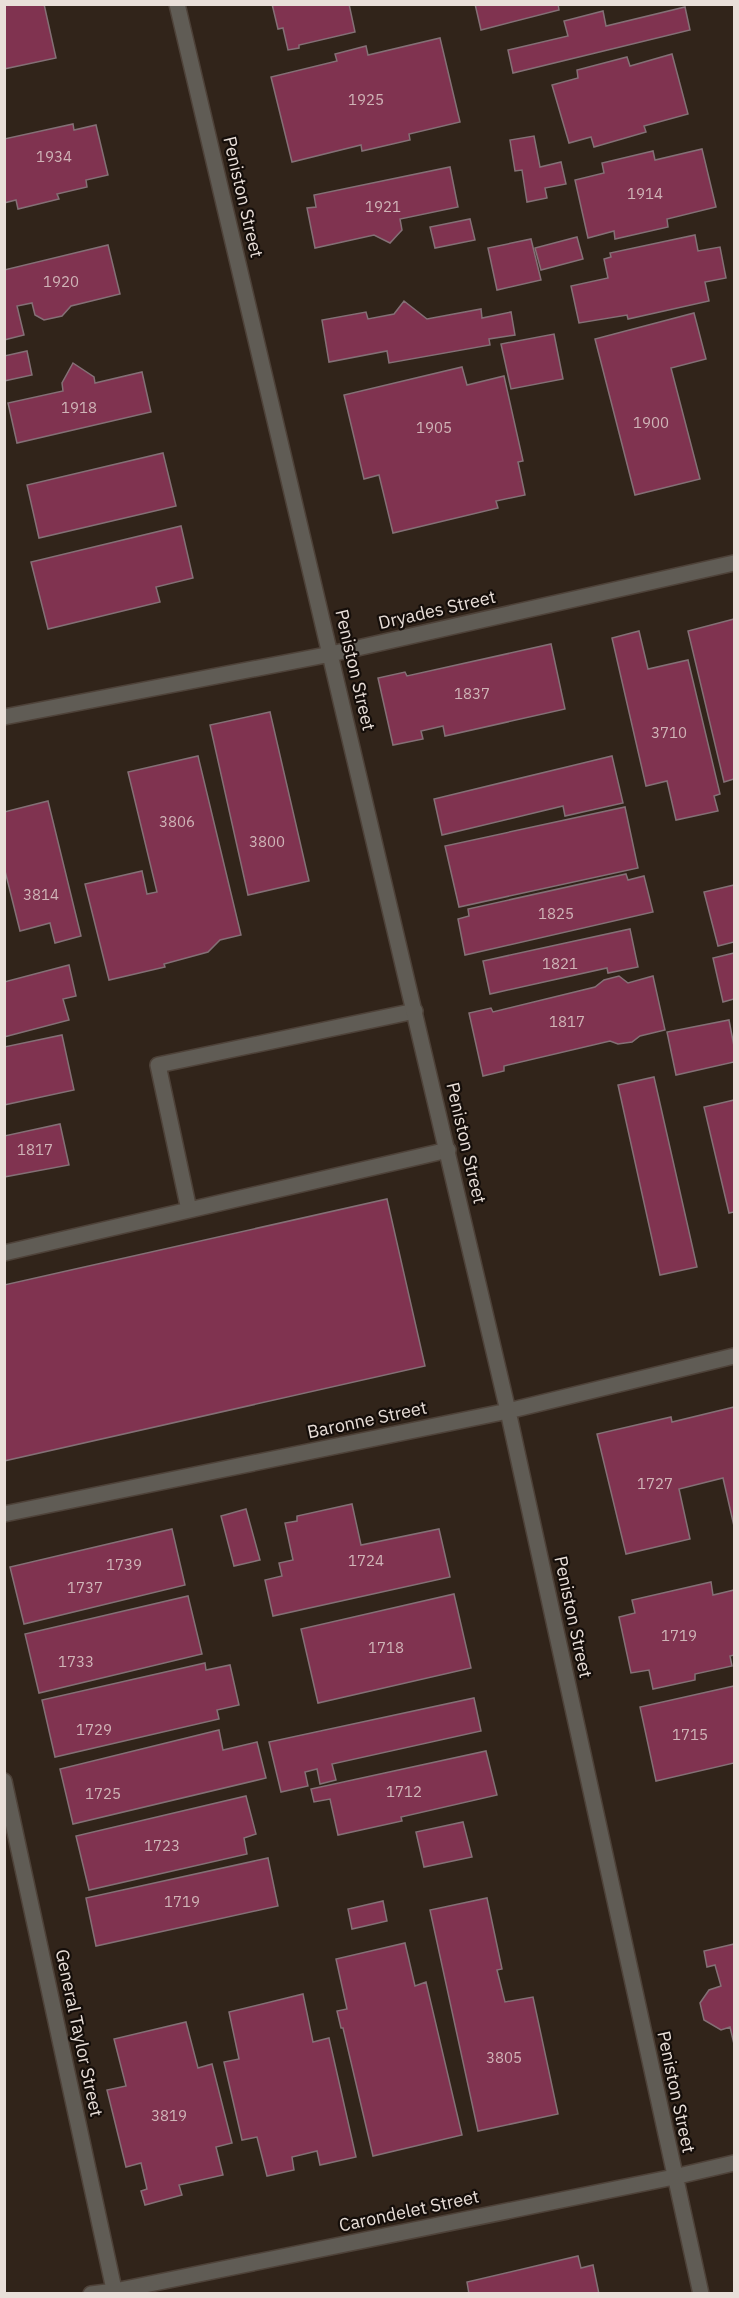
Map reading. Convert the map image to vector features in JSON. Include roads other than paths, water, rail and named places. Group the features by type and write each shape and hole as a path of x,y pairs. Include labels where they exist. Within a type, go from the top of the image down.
{"street":[{"name":"Peniston Street","path":"177,4 508,1411 701,2294"},
{"name":"Dryades Street","path":"4,717 331,654 735,563"},
{"path":"189,1210 158,1065 415,1011"},
{"path":"4,1253 448,1150"},
{"name":"Baronne Street","path":"4,1514 508,1411 735,1356"},
{"name":"General Taylor Street","path":"4,1781 115,2292"},
{"name":"Carondelet Street","path":"91,2294 115,2292 735,2163"}]}
